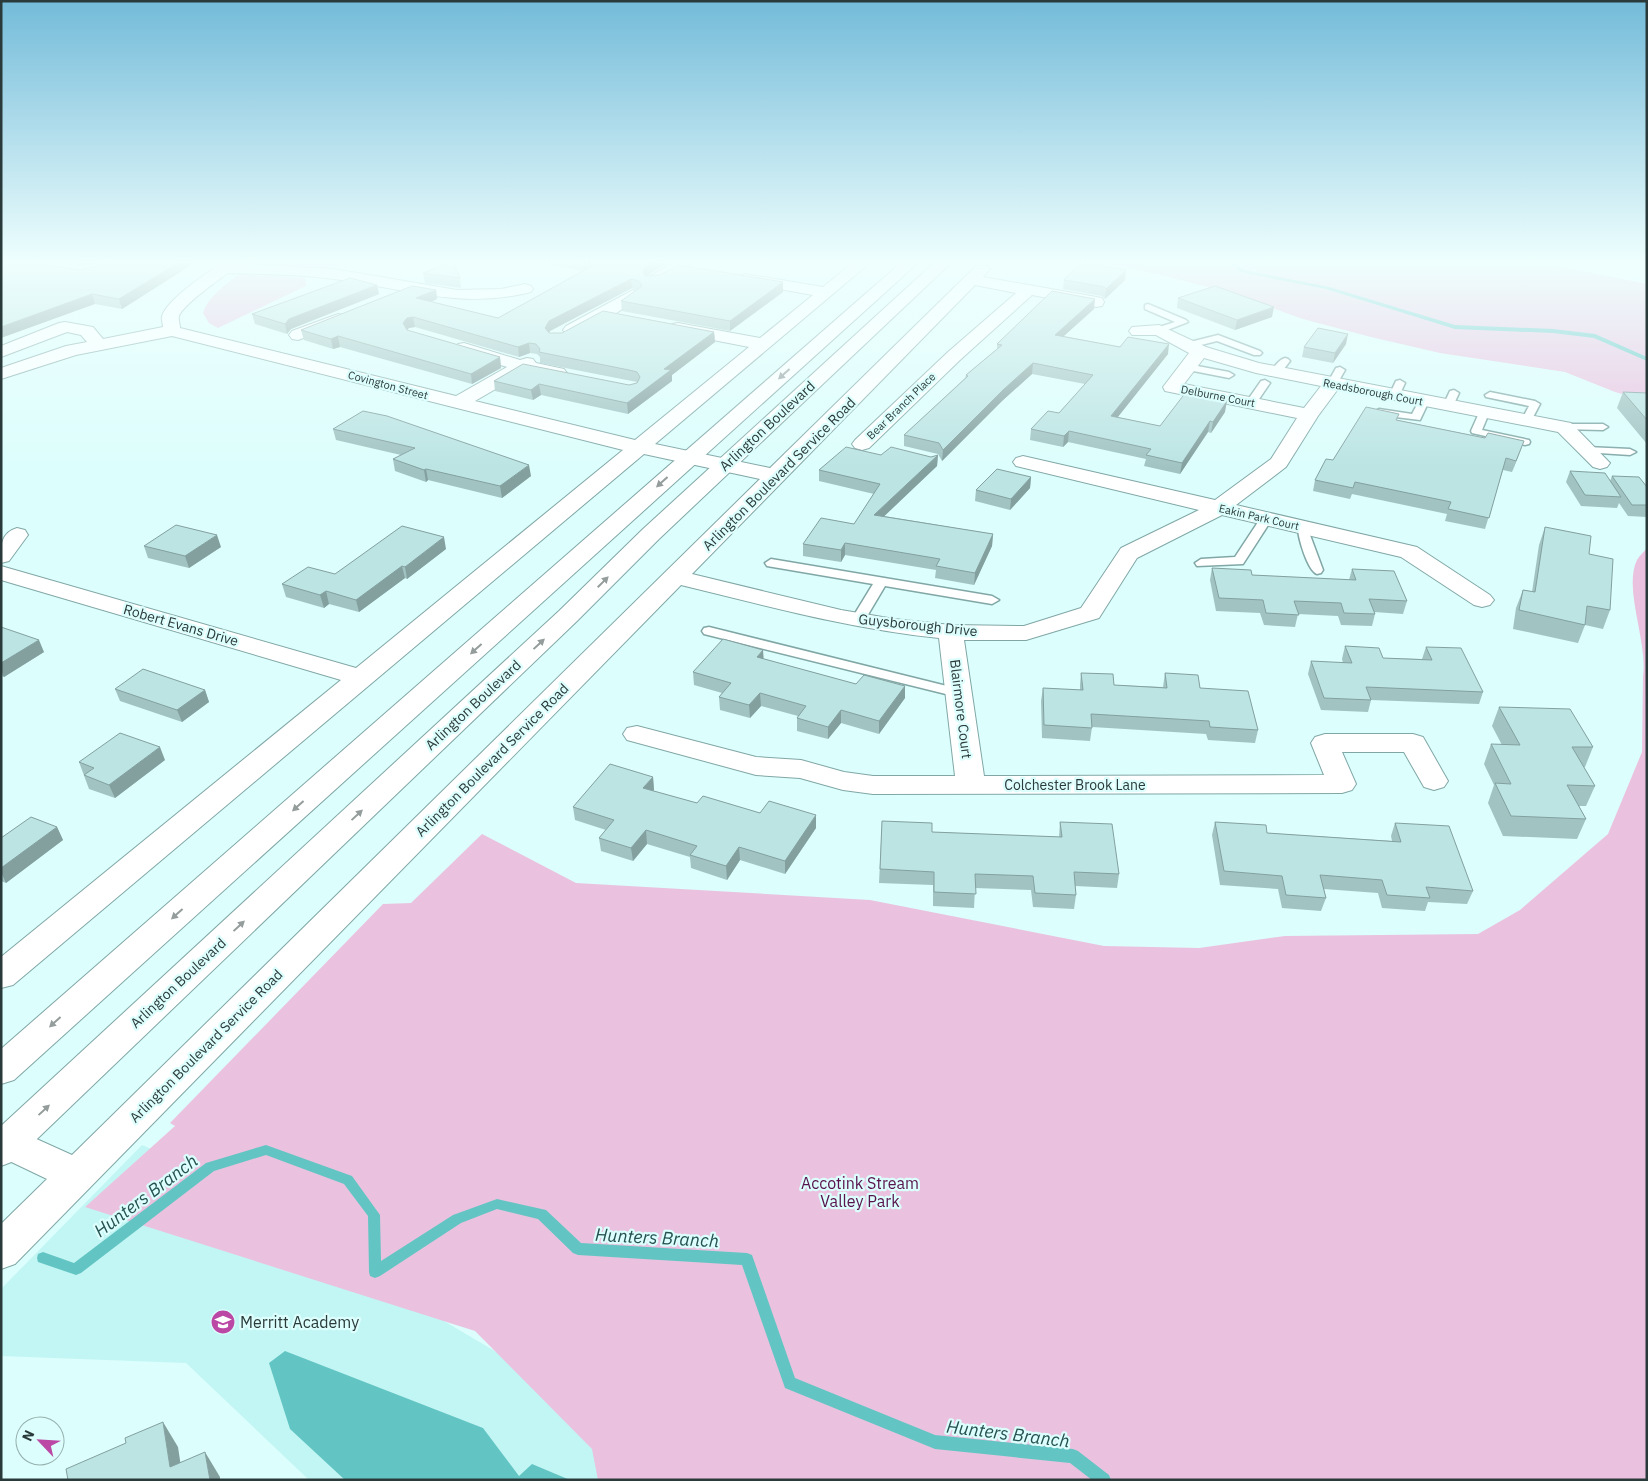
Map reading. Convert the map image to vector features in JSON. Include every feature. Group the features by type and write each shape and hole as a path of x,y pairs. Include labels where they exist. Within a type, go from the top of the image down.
{"street":[{"path":"1,352 55,330"},
{"path":"83,330 87,331 98,344"},
{"path":"298,335 310,330"},
{"path":"557,337 570,330"},
{"path":"687,330 762,344"},
{"path":"1,976 779,330"},
{"name":"Arlington Boulevard","path":"1,1070 834,330"},
{"name":"Arlington Boulevard","path":"5,1146 568,616 724,465 870,330"},
{"name":"Arlington Boulevard Service Road","path":"1,1251 923,330"},
{"name":"Bear Branch Place","path":"820,434 871,446 954,356 983,330"},
{"name":"Readsborough Court","path":"1138,331 1157,330"},
{"name":"Readsborough Court","path":"1159,330 1195,348 1256,368 1275,372 1336,377 1397,389 1424,402 1451,399 1484,413 1564,427"},
{"name":"Covington Street","path":"1,374 46,357 98,344 172,331 638,447 776,476"},
{"path":"444,342 522,366 571,376"},
{"name":"Delburne Court","path":"1195,348 1187,368 1172,387 1309,415"},
{"path":"457,403 539,356"},
{"path":"1,374 13,383 1,388"},
{"name":"Guysborough Drive","path":"675,577 858,620 951,632 1026,633 1090,613 1129,552 1219,508 1279,463 1309,415 1336,377"},
{"path":"1564,427 1593,457"},
{"name":"Eakin Park Court","path":"1023,462 1409,552 1482,600"},
{"path":"1,556 17,535"},
{"name":"Robert Evans Drive","path":"1,573 360,676"},
{"name":"Blairmore Court","path":"951,632 970,786"},
{"name":"Colchester Brook Lane","path":"637,734 756,766 801,769 858,784 970,786 1342,784 1325,743 1413,743 1434,781"},
{"path":"5,1146 78,1175"}],"lane":[{"path":"1195,348 1218,338 1258,353"},
{"path":"1187,368 1229,375"},
{"path":"1250,403 1275,372"},
{"path":"1490,395 1535,404 1526,421"},
{"path":"1366,410 1416,418 1424,402"},
{"path":"1484,413 1476,431 1481,434 1525,442"},
{"path":"1564,427 1603,427"},
{"path":"1593,457 1630,452"},
{"path":"1201,562 1239,561 1266,519"},
{"path":"1304,528 1304,535 1317,570"},
{"path":"771,563 992,600"},
{"path":"858,620 881,582"},
{"path":"709,631 958,693"}],"shaded area":[{"name":"Merritt Academy","path":"142,1145 156,1151 713,1480 309,1480 186,1363 1,1356 1,1289"}],"green space":[{"path":"1345,330 1647,330 1647,401 1615,392 1565,372 1440,353"},
{"name":"Accotink Stream Valley Park","path":"1647,548 1647,1480 598,1480 592,1449 475,1331 85,1207 175,1126 170,1123 383,904 411,903 482,834 576,883 870,900 1104,946 1199,948 1285,936 1478,934 1520,910 1608,834 1642,752 1644,662 1634,600 1633,572 1637,560"}],"water":[{"path":"285,1351 483,1428 519,1476 532,1464 570,1480 345,1480 290,1429 269,1363"}],"building":[{"path":"301,330 407,330 500,357 471,374 338,336 331,339"},
{"path":"459,330 547,330 549,333 562,333 567,330 704,330 714,332 664,369 671,370 627,403 539,384 531,390 494,381 523,364 629,385 637,383 640,377 637,372 629,370 539,352 540,349 536,344 529,343 518,347"},
{"path":"1011,330 1060,330 1055,335 1120,347 1128,337 1169,344 1111,416 1160,426 1186,392 1227,401 1213,422 1210,421 1182,463 1146,455 1151,449 1069,431 1064,436 1031,429 1048,411 1059,413 1093,375 1033,363 943,450 939,443 904,435 968,376 966,375 1002,345 997,344"},
{"path":"1316,330 1348,334 1335,353 1304,347"},
{"path":"1623,392 1647,393 1647,420"},
{"path":"1366,407 1399,414 1396,420 1485,438 1488,433 1524,441 1516,461 1506,458 1489,518 1448,509 1451,502 1355,482 1353,488 1315,480 1326,459 1333,460"},
{"path":"363,411 387,416 529,465 500,486 424,470 393,459 415,448 333,429"},
{"path":"846,447 881,455 891,447 931,457 938,455 874,515 993,534 975,573 936,566 940,559 845,543 841,550 803,544 821,518 854,524 880,484 819,470"},
{"path":"997,469 1031,477 1011,499 976,490"},
{"path":"1570,471 1605,473 1621,497 1585,495"},
{"path":"1612,476 1639,477 1647,487 1647,505 1632,505"},
{"path":"176,525 217,535 185,556 144,546"},
{"path":"402,526 444,537 405,567 402,566 356,600 326,591 320,595 282,584 308,567 335,574"},
{"path":"1545,527 1591,536 1589,554 1613,559 1610,610 1587,606 1585,625 1519,610 1523,590 1535,592"},
{"path":"1212,568 1251,570 1252,575 1356,580 1352,569 1394,571 1407,601 1369,599 1375,614 1344,613 1341,603 1294,601 1299,615 1266,613 1263,600 1219,598"},
{"path":"1,627 39,640 1,663"},
{"path":"723,639 763,650 757,657 856,684 864,675 905,686 879,721 841,710 828,727 797,718 806,706 760,693 749,705 719,697 731,683 693,672"},
{"path":"1345,646 1379,648 1383,658 1432,660 1426,647 1461,648 1483,692 1366,687 1371,700 1324,698 1311,661 1352,663"},
{"path":"143,669 205,690 177,710 115,689"},
{"path":"1081,673 1113,674 1114,685 1167,688 1165,673 1198,675 1200,688 1248,691 1258,730 1210,727 1209,721 1091,714 1092,728 1044,725 1043,688 1083,690"},
{"path":"1499,707 1570,709 1593,747 1572,747 1595,786 1567,785 1586,819 1511,816 1495,783 1511,784 1491,744 1520,745"},
{"path":"120,733 160,747 109,785 84,775 94,768 79,762"},
{"path":"610,764 653,777 643,788 697,803 703,796 760,813 769,801 816,815 785,861 739,847 726,866 690,855 697,846 646,830 631,848 599,838 614,820 573,807"},
{"path":"31,817 57,827 1,868 1,838"},
{"path":"882,821 932,823 932,832 1062,837 1060,822 1112,824 1119,874 1074,872 1076,895 1035,893 1033,876 975,874 976,894 934,892 934,872 880,869"},
{"path":"1215,822 1266,825 1267,833 1401,842 1395,823 1449,826 1473,891 1426,887 1430,898 1387,895 1382,880 1320,875 1326,898 1286,895 1282,876 1224,871"},
{"path":"163,1422 170,1467 205,1452 210,1480 68,1480 66,1469 126,1443 125,1438"}],"waterway":[{"path":"1531,330 1595,336 1647,359"},
{"name":"Hunters Branch","path":"43,1258 76,1269 210,1167 266,1150 348,1180 374,1215 375,1272 457,1219 497,1204 542,1214 578,1249 747,1259 790,1383 935,1442 1073,1456 1104,1480"}],"place":[{"name":"Merritt Academy","path":"223,1322"}]}
